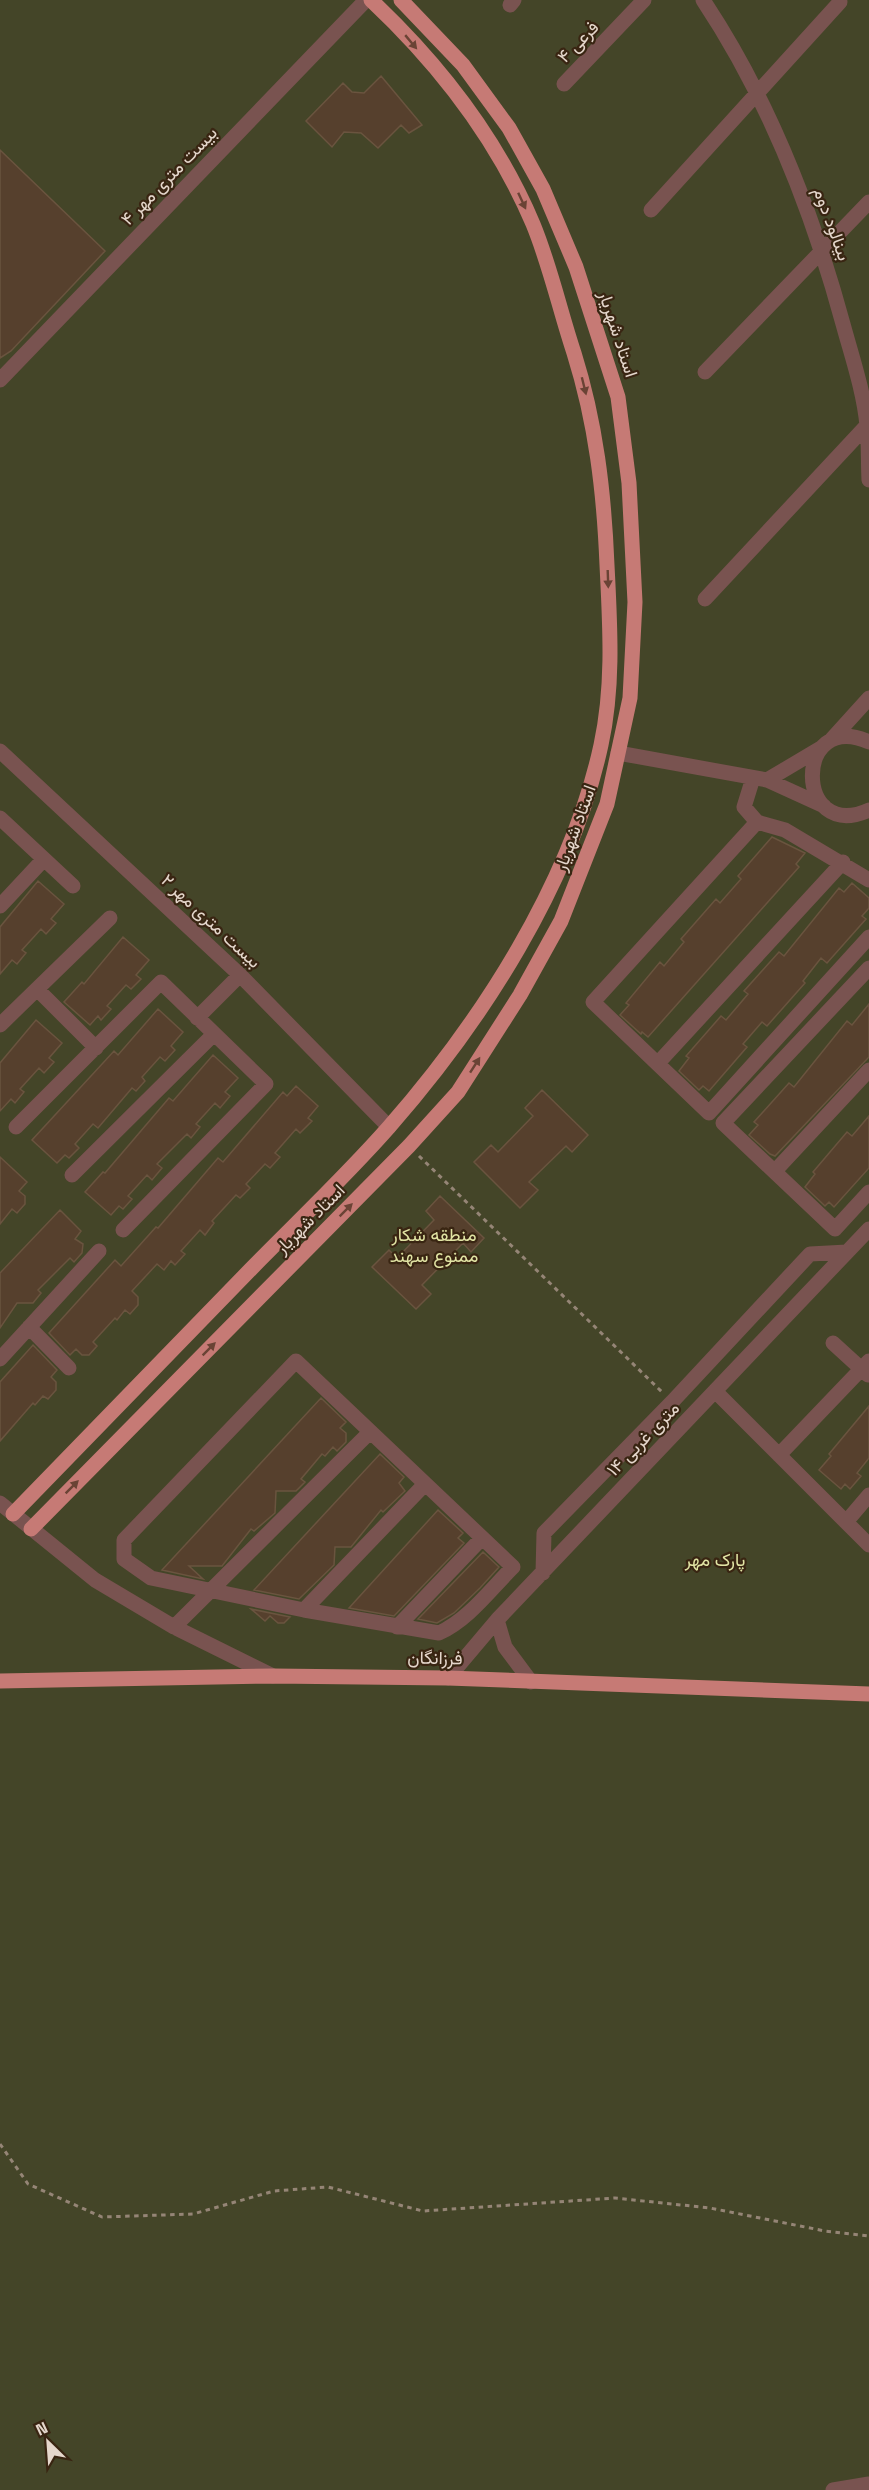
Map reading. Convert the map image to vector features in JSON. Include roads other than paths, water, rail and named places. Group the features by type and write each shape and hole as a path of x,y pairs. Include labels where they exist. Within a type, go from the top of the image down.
{"main road":[{"name":"استاد شهریار","path":"13,1514 389,1127 458,1042 516,954 558,868 590,785 602,742 611,666 604,490 584,385 534,228 503,162 469,111 396,23 370,0"},
{"name":"استاد شهریار","path":"31,1529 409,1146 458,1092 520,995 561,921 607,804 630,698 635,602 629,483 618,397 576,267 543,189 508,128 463,65 401,0"},
{"path":"389,1127 409,1146"},
{"name":"فرزانگان","path":"0,1681 273,1676 448,1678 869,1694"}],"street":[{"name":"بیست متری مهر ۴","path":"0,380 366,0"},
{"name":"فرعی ۴","path":"564,84 644,0"},
{"name":"بینالود دوم","path":"703,0 731,42 757,91 805,201 822,252 868,424 869,480"},
{"path":"651,210 840,2"},
{"path":"705,372 869,202"},
{"path":"705,599 868,424"},
{"path":"824,806 811,783 811,770 815,757 869,698"},
{"path":"869,742 847,736 760,779 744,807 756,822 785,830 843,862 869,880"},
{"name":"بیست متری مهر ۲","path":"0,751 240,975 389,1127"},
{"path":"618,753 760,779 869,824"},
{"path":"848,815 869,810"},
{"path":"0,818 73,886"},
{"path":"756,822 593,1002 659,1062 709,1113 869,937"},
{"path":"0,906 44,859"},
{"path":"659,1062 843,862"},
{"path":"0,1025 110,918"},
{"path":"869,968 723,1123 835,1229 869,1192"},
{"path":"197,1018 240,975"},
{"path":"16,1127 160,982 266,1084 123,1230"},
{"path":"37,989 96,1048"},
{"path":"72,1175 214,1034"},
{"path":"775,1171 869,1070"},
{"name":"۱۴ متری غربی","path":"448,1678 497,1620 869,1229"},
{"path":"0,1359 99,1251"},
{"path":"543,1573 544,1533 672,1402 810,1254 847,1252"},
{"path":"29,1327 69,1368"},
{"path":"779,1455 866,1368 833,1343"},
{"path":"296,1361 370,1431 513,1567 457,1623 445,1630 439,1633 396,1627 151,1578 124,1559 124,1540 296,1361"},
{"path":"716,1391 869,1545"},
{"path":"174,1627 370,1431"},
{"path":"304,1610 425,1484"},
{"path":"846,1522 869,1495"},
{"path":"0,1503 95,1580 174,1627 273,1676"},
{"path":"396,1627 482,1538"},
{"path":"497,1620 505,1647 531,1682"},
{"path":"833,2490 869,2484"}],"park label":[{"name":"منطقه شکار ممنوع سهند","path":"434,1245"},
{"name":"پارک مهر","path":"715,1560"}]}
